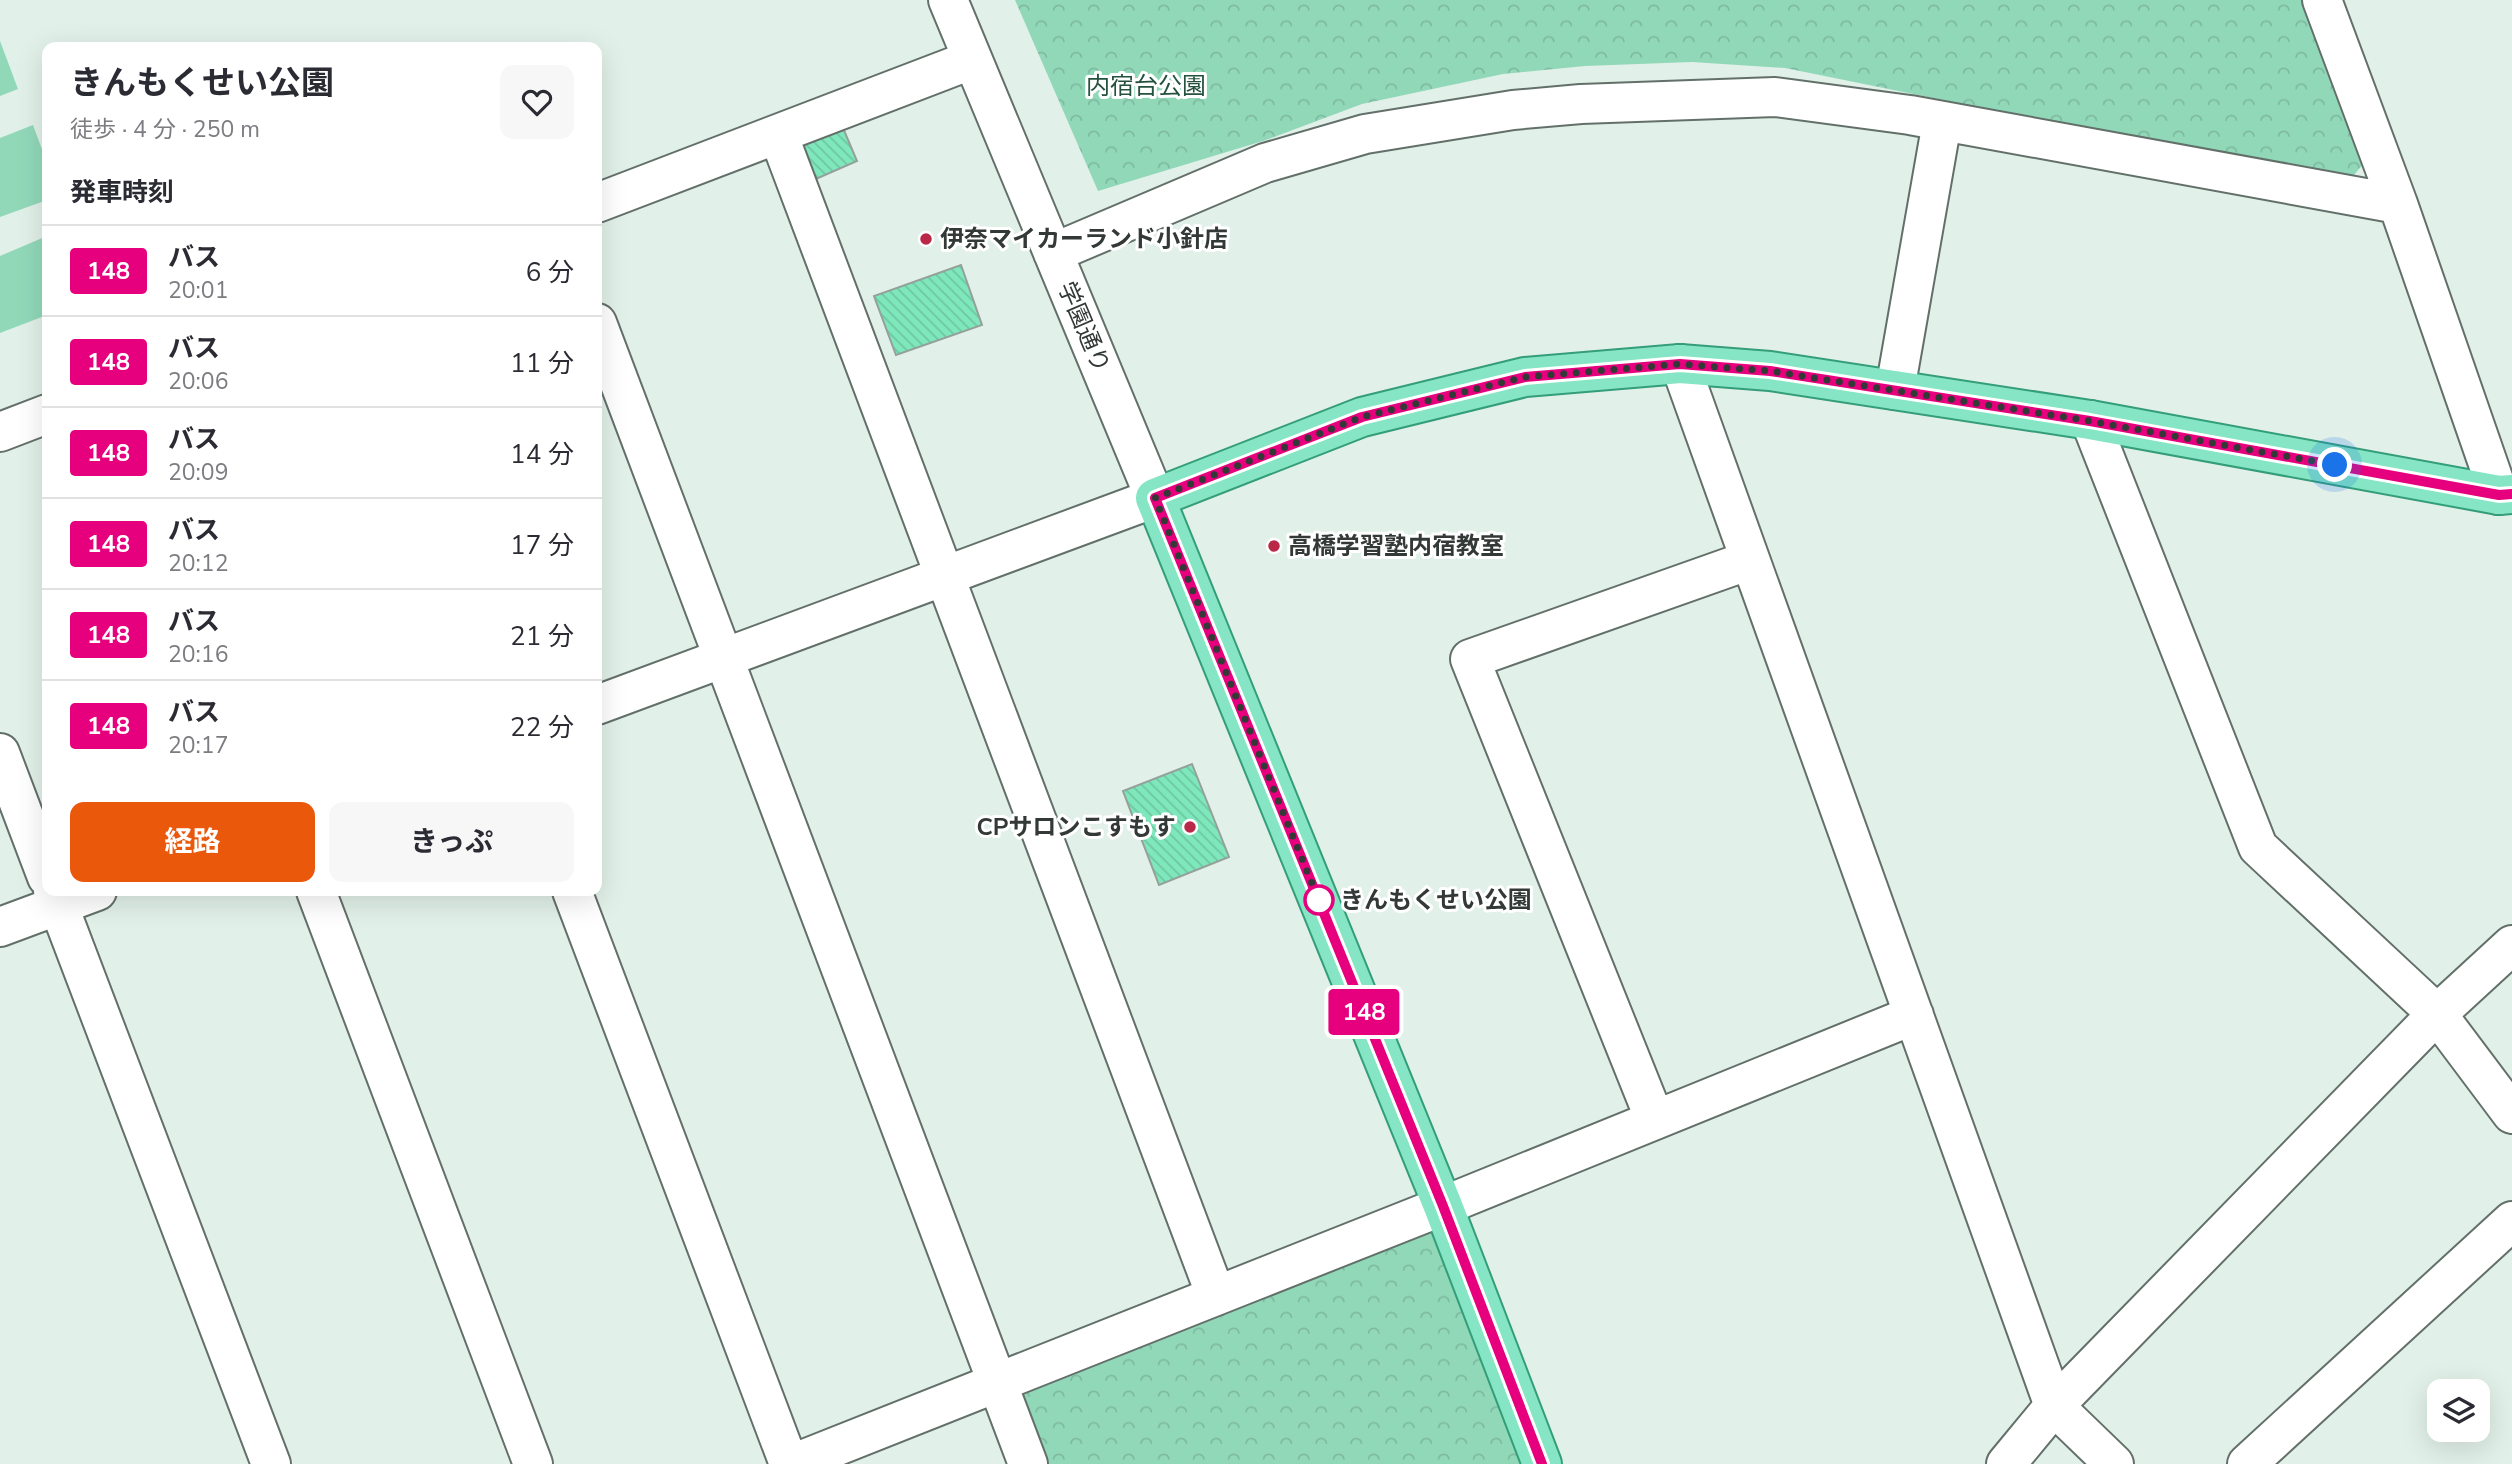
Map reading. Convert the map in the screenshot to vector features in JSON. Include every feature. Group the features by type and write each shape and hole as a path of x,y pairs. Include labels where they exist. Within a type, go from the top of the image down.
{"main road":[{"path":"1542,1464 1443,1206 1155,498 1375,414 1525,377 1680,364 1770,371 1895,390 2090,421 2505,494"}],"street":[{"name":"学園通り","path":"948,0 1155,498"},
{"path":"2322,0 2505,494"},
{"path":"602,201 971,60"},
{"path":"1053,253 1265,163 1365,134 1513,110 1581,104 1775,97 1942,122 2398,204"},
{"path":"1895,390 1942,122"},
{"path":"778,134 1216,1297"},
{"path":"602,336 1028,1464"},
{"path":"1680,364 2054,1406 2113,1464"},
{"path":"0,432 42,416"},
{"path":"2090,421 2258,847 2437,1014 2512,1114"},
{"path":"602,703 1155,498"},
{"path":"1655,1120 1470,659 1751,560"},
{"path":"0,753 42,862"},
{"path":"0,927 46,896"},
{"path":"55,896 271,1464"},
{"path":"318,896 533,1464"},
{"path":"574,896 791,1464 1216,1297 1914,1015"},
{"path":"2006,1464 2054,1406 2437,1014 2512,945"},
{"path":"2247,1464 2512,1221"}],"green space":[{"name":"内宿台公園","path":"1015,0 2303,0 2365,162 2348,182 1785,68 1692,62 1585,66 1503,74 1362,104 1263,141 1098,191"},
{"path":"0,41 18,89 0,96"},
{"path":"33,125 42,149 42,202 0,217 0,138"},
{"path":"42,238 42,317 0,333 0,256"},
{"path":"1443,1206 1542,1464 1028,1464 998,1383"}],"building":[{"path":"843,128 857,161 816,179 801,146"},
{"path":"961,265 982,325 896,355 874,296"},
{"path":"1192,764 1229,857 1159,885 1123,791"}],"bus line":[{"name":"148","path":"1542,1464 1443,1206 1155,498 1362,417 1525,377 1680,364 1770,371 2066,417 2499,495 2512,494"}],"place":[{"name":"伊奈マイカーランド小針店","path":"926,239"},
{"name":"高橋学習塾内宿教室","path":"1274,546"},
{"name":"CPサロンこすもす","path":"1190,827"},
{"name":"きんもくせい公園","path":"1319,900"}],"route":[{"path":"1319,900 1320,903 1155,498 1362,417 1525,377 1680,364 1770,371 2090,421 2335,465"}]}
